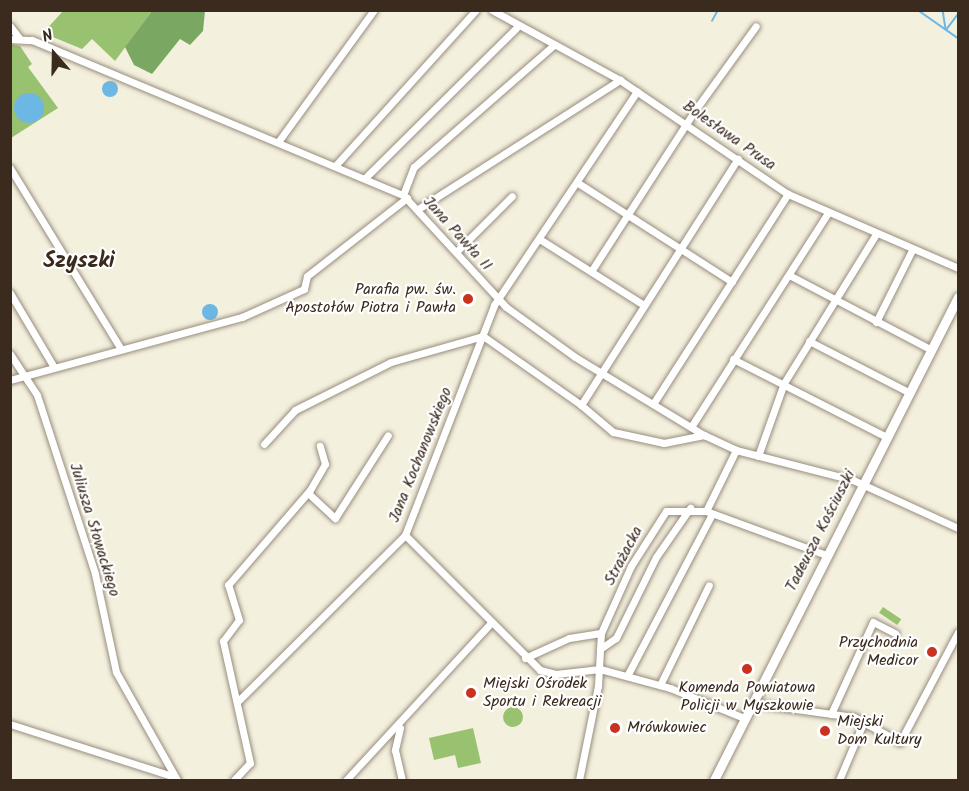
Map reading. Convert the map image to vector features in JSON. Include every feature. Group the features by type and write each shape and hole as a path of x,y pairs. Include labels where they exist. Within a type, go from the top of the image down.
{"main road":[{"name":"Tadeusza Kościuszki","path":"714,780 958,297"}],"street":[{"path":"278,142 374,10"},
{"path":"335,166 476,10"},
{"name":"Bolesława Prusa","path":"492,10 516,28 620,80 687,122 788,194 827,214 958,268"},
{"path":"10,26 15,39"},
{"path":"592,270 687,122 756,26"},
{"path":"365,178 516,28"},
{"name":"Jana Pawła II","path":"15,39 278,142 405,197 499,301 601,373 704,435 736,450 862,485 958,528"},
{"path":"10,380 242,317 304,289 307,276 405,197 414,167 554,45"},
{"path":"418,209 620,80"},
{"name":"Jana Kochanowskiego","path":"237,702 405,535 483,336 499,301 637,91"},
{"path":"581,405 738,159"},
{"path":"10,168 13,179 121,349"},
{"path":"578,183 732,282"},
{"path":"653,404 788,194"},
{"path":"456,252 512,196"},
{"path":"691,427 827,214"},
{"path":"758,456 784,383 876,234"},
{"path":"541,240 592,270 644,305"},
{"path":"876,322 912,250"},
{"path":"789,275 932,350"},
{"path":"10,293 54,367"},
{"path":"264,444 295,410 391,362 483,336 533,376 581,405 613,432 664,443 704,435"},
{"path":"809,341 910,393"},
{"name":"Juliusza Słowackiego","path":"10,354 27,376 93,567 114,666 176,779"},
{"path":"734,359 887,437"},
{"path":"308,493 335,518 387,435"},
{"path":"234,780 250,763 223,641 239,620 228,585 308,493 325,464 320,446"},
{"path":"627,676 709,513 736,450"},
{"path":"600,649 616,638 656,557 690,508 826,555"},
{"name":"Strażacka","path":"579,780 600,669 602,633 631,566 664,514 690,508"},
{"path":"405,535 525,658 548,673 600,669 660,685 744,718"},
{"path":"660,685 709,585"},
{"path":"831,714 873,622 896,633"},
{"path":"346,780 401,725 491,623"},
{"path":"752,703 864,721 891,741 903,741 958,632"},
{"path":"525,658 569,638 602,633"},
{"path":"839,780 864,721"},
{"path":"10,724 176,779"},
{"path":"397,778 395,750 401,725"}],"green space":[{"path":"63,11 152,11 115,61 92,39 82,49 43,33"},
{"path":"152,11 205,11 203,31 190,45 180,39 152,74 134,65 125,47"},
{"path":"11,44 20,46 32,64 28,67 58,108 11,138"},
{"path":"883,607 901,619 897,625 879,613"},
{"path":"513,707 520,710 523,717 520,724 513,727 506,724 503,717 506,710"},
{"path":"473,728 481,763 458,768 455,755 434,760 429,738"}],"water":[{"path":"110,81 118,89 110,97 102,89"},
{"path":"29,93 35,94 43,102 43,114 35,122 29,123 23,122 15,114 14,108 15,102 23,94"},
{"path":"210,304 218,312 210,320 202,312"}],"waterway":[{"path":"712,21 718,10"},
{"path":"918,10 958,38"},
{"path":"943,10 946,29"},
{"path":"946,30 958,14"}],"place":[{"name":"Parafia pw. św. Apostołów Piotra i Pawła","path":"468,299"},
{"name":"Przychodnia Medicor","path":"932,652"},
{"name":"Komenda Powiatowa Policji w Myszkowie","path":"747,669"},
{"name":"Miejski Ośrodek Sportu i Rekreacji","path":"471,693"},
{"name":"Mrówkowiec","path":"615,728"},
{"name":"Miejski Dom Kultury","path":"825,731"}],"district":[{"name":"Szyszki","path":"79,262"}]}
